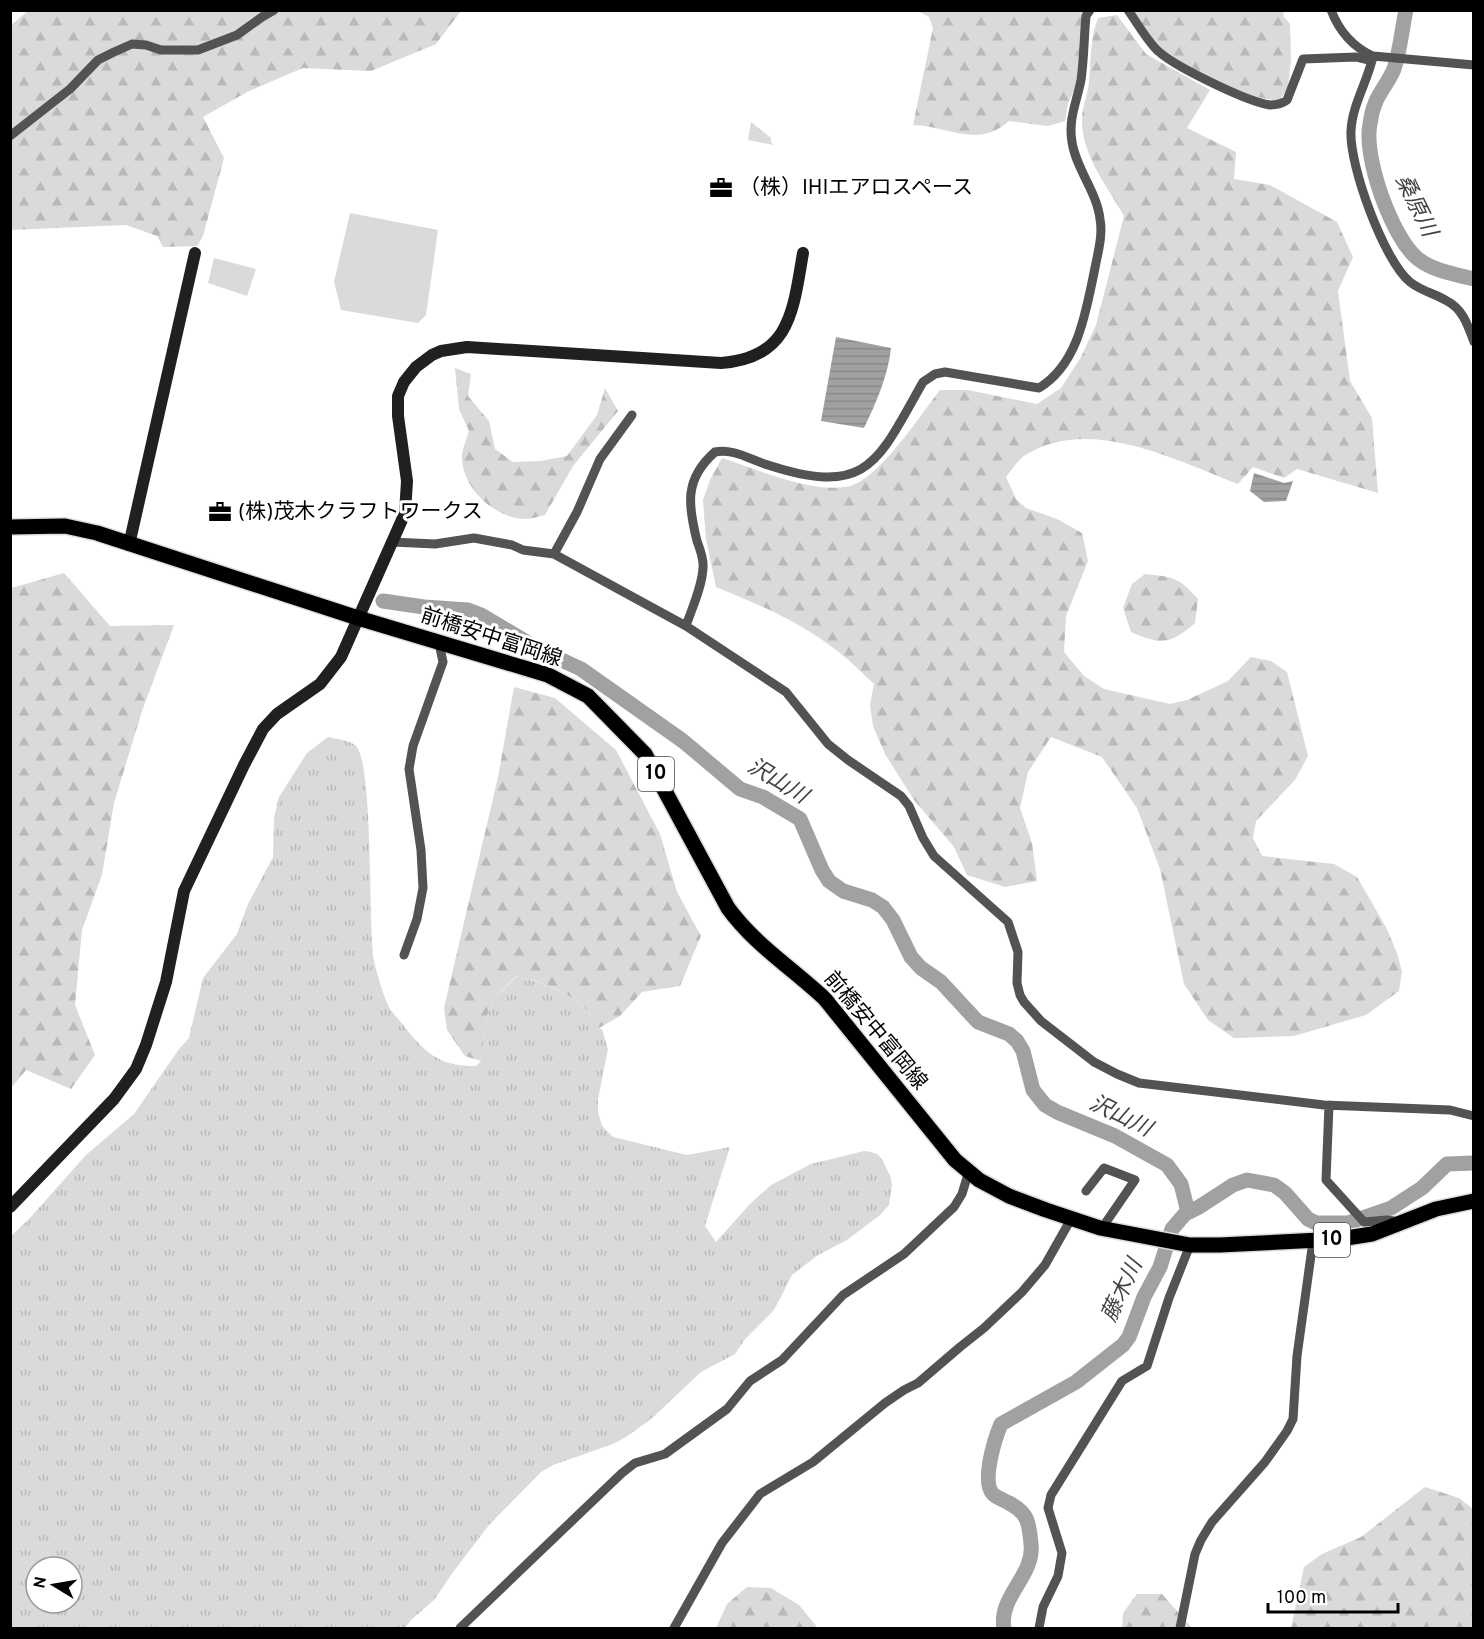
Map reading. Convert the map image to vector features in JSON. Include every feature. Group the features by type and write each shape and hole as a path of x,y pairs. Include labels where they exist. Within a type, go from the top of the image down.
{"main road":[{"name":"前橋安中富岡線","path":"10,527 65,526 97,533 358,618 548,675 588,696 645,754 728,908 742,928 825,999 955,1160 979,1180 1009,1196 1071,1219 1155,1240 1188,1244"},
{"name":"10","path":"1188,1244 1313,1241 1372,1234 1436,1209 1473,1201"}],"street":[{"path":"10,136 70,89 98,60 114,52 132,44 146,45 160,50 198,50 237,35 274,10"},
{"path":"686,626 704,565 691,517 690,495 701,470 715,452 722,450 783,470 821,478 841,477 858,472 871,464 889,441 923,382 928,378 945,372 1039,388 1049,382 1065,362 1081,330 1101,228 1100,216 1080,169 1072,142 1071,116 1081,80 1086,16 1090,10"},
{"path":"1128,10 1155,48 1165,56 1184,68 1249,100 1271,105 1282,104 1287,100 1303,59 1356,57 1473,65"},
{"path":"1331,10 1349,41 1372,58"},
{"path":"1372,58 1351,131 1364,198 1390,254 1407,280 1423,292 1447,301 1458,310 1465,319 1473,342"},
{"path":"129,544 195,253"},
{"path":"10,1207 114,1099 136,1069 166,982 184,891 244,765 263,729 291,703 320,684 341,657 405,513 407,481 398,416 398,396 404,382 432,355 441,351 467,347 721,363 740,361 768,348 778,339 793,308 803,253"},
{"path":"554,554 578,512 600,459 632,415"},
{"path":"392,542 435,544 474,538 512,545 524,550 554,554 686,626 786,692 828,744 902,796 934,856 1008,922 1018,952 1017,983 1020,995 1041,1021 1094,1062 1138,1083 1329,1105 1450,1110 1473,1116"},
{"path":"404,955 417,919 423,888 421,850 409,770 413,746 443,662 439,643"},
{"path":"1329,1105 1326,1180 1364,1222 1387,1220 1402,1222"},
{"path":"1086,1191 1104,1168 1135,1180 1102,1228"},
{"path":"460,1629 622,1473 635,1463 665,1454 727,1409 750,1381 782,1360 843,1295 904,1254 954,1207 962,1194 969,1171"},
{"path":"674,1629 722,1543 760,1494 813,1461 885,1402 918,1383 984,1328 1022,1292 1045,1265 1071,1219"},
{"path":"1180,1629 1201,1540 1212,1522 1265,1462 1293,1419 1297,1356 1313,1241"},
{"path":"1039,1629 1043,1608 1059,1576 1062,1553 1048,1508 1051,1494 1122,1381 1147,1366 1188,1244"}],"green space":[{"path":"29,10 461,11 436,44 371,71 303,68 247,92 203,117 224,158 203,236 197,246 163,247 157,236 126,225 11,230 10,26"},
{"path":"918,11 1086,11 1078,81 1068,104 1065,121 1048,126 1009,121 986,134 974,135 913,125 933,28 929,17"},
{"path":"1133,11 1284,11 1283,16 1290,24 1291,59 1288,87 1280,100 1252,95 1218,82 1161,48"},
{"path":"1117,15 1146,54 1210,90 1187,128 1236,152 1234,179 1270,185 1337,222 1353,257 1338,291 1350,381 1372,418 1378,493 1297,469 1284,478 1253,467 1238,484 1159,454 1131,445 1103,440 1076,439 1049,444 1024,456 1006,477 1016,499 1026,508 1057,519 1082,533 1088,561 1066,616 1064,652 1084,676 1104,689 1170,704 1187,700 1228,681 1251,657 1271,661 1287,672 1308,756 1295,780 1256,821 1253,838 1262,856 1334,864 1357,877 1387,929 1402,972 1399,991 1366,1015 1294,1036 1234,1038 1208,1020 1184,984 1160,869 1137,808 1102,757 1051,737 1028,772 1020,808 1032,843 1037,881 1005,887 967,875 954,847 914,800 885,754 873,726 870,705 874,684 851,662 808,631 763,607 716,587 706,539 703,500 710,480 722,458 799,483 831,488 846,487 858,483 884,461 940,390 968,390 1037,404 1061,388 1081,357 1096,325 1124,216 1090,157 1082,119 1095,26 1098,18"},
{"path":"751,122 771,138 773,145 748,140"},
{"path":"350,213 438,230 426,315 418,323 341,310 334,282"},
{"path":"214,258 256,269 247,296 208,283"},
{"path":"455,368 471,374 468,396 489,421 495,449 513,462 541,461 567,456 597,415 605,388 618,411 573,466 545,515 531,519 514,518 491,507 473,489 463,466 462,454 469,431 459,409"},
{"path":"64,573 110,626 174,625 142,711 114,803 102,875 82,930 75,1005 95,1055 71,1089 26,1070 11,1088 11,588"},
{"path":"1145,574 1175,579 1186,586 1198,599 1195,623 1179,636 1158,641 1131,632 1123,608 1132,584"},
{"path":"514,687 555,698 616,750 660,834 677,892 701,936 680,986 642,992 620,1016 599,1028 584,1008 564,993 516,976 494,998 488,1012 481,1061 465,1056 447,1030 444,1008 498,777"},
{"path":"328,737 355,745 361,757 368,811 374,961 390,1009 429,1053 454,1064 476,1066 481,1061 488,1012 494,998 517,976 541,983 575,1000 602,1029 608,1049 598,1099 598,1112 602,1126 613,1137 687,1155 730,1147 705,1226 716,1242 750,1204 771,1185 811,1164 864,1151 877,1154 882,1159 891,1178 889,1205 880,1215 847,1240 818,1255 792,1275 774,1310 745,1339 735,1354 701,1372 650,1420 613,1444 553,1465 541,1472 489,1525 435,1599 405,1628 11,1628 11,1236 86,1155 134,1114 189,1038 203,978 237,934 248,904 273,857 274,818 279,797 307,753"},
{"path":"1425,1487 1459,1498 1473,1509 1473,1628 1291,1628 1304,1567 1322,1554 1361,1537"},
{"path":"747,1587 771,1588 799,1605 818,1628 716,1628 727,1604"},
{"path":"1137,1594 1162,1594 1192,1628 1122,1628 1123,1613"}],"shaded area":[{"path":"836,337 891,348 884,379 864,428 821,421"},
{"path":"1254,473 1284,483 1293,481 1286,501 1264,502 1250,491"}],"waterway":[{"name":"桑原川","path":"1406,10 1394,69 1376,101 1371,118 1369,138 1375,176 1390,216 1408,249 1418,259 1437,269 1474,279"},
{"name":"沢山川","path":"383,601 468,610 481,615 540,650 581,669 683,741 740,789 763,797 800,819 829,881 843,891 872,900 883,907 893,920 911,957 921,968 941,982 978,1022 1009,1034 1017,1041 1023,1051 1033,1090 1045,1105 1115,1136 1167,1165 1181,1184 1188,1212"},
{"name":"藤木川","path":"1004,1628 1006,1606 1028,1566 1031,1544 1024,1515 993,1494 990,1488 988,1480 990,1460 1001,1424 1076,1382 1123,1345 1129,1337 1144,1297 1160,1267 1172,1229 1185,1214 1233,1185 1247,1180 1274,1185 1285,1193 1308,1219 1316,1223 1348,1223 1391,1208 1422,1188 1447,1164 1474,1163"}],"place":[{"name":"（株）IHIエアロスペース","path":"721,188"},
{"name":"(株)茂木クラフトワークス","path":"220,512"}]}
